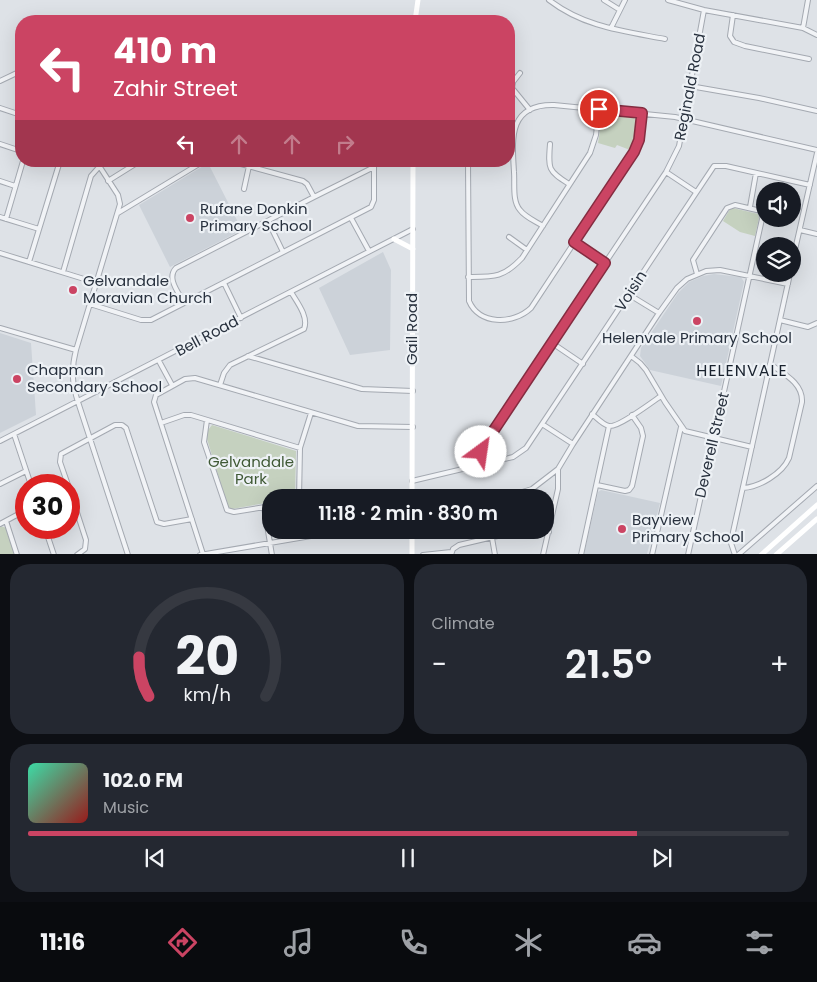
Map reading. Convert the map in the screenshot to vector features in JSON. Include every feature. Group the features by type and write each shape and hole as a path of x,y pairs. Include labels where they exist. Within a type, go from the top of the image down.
{"street":[{"path":"416,15 418,0"},
{"path":"549,0 591,23 664,39"},
{"path":"604,0 620,10"},
{"path":"612,28 625,0"},
{"path":"668,0 704,10 803,28 817,35"},
{"path":"803,28 808,0"},
{"name":"Reginald Road","path":"480,465 482,448 666,172 679,146 704,10"},
{"path":"734,15 730,36 734,42 809,58"},
{"path":"515,79 520,73"},
{"path":"0,81 15,74"},
{"path":"690,86 759,98 817,111"},
{"path":"515,92 530,110"},
{"path":"515,127 522,115 543,104 675,116 817,152 798,237"},
{"path":"0,108 15,113"},
{"path":"468,277 496,277 506,273 517,263 594,145 599,109"},
{"path":"468,167 469,301 478,314 504,320 515,319 530,308 634,152 639,140 642,113"},
{"path":"0,144 15,149"},
{"path":"550,144 550,169 569,184"},
{"name":"Voisin","path":"412,481 518,454 526,448 710,170 717,165 810,185"},
{"path":"6,219 21,167"},
{"path":"29,262 58,167"},
{"path":"63,272 92,176 99,167 120,200 118,213 72,363 72,379 128,554"},
{"path":"108,180 130,167"},
{"path":"118,213 194,167"},
{"path":"244,189 249,167"},
{"path":"252,167 306,183 314,197"},
{"name":"Gail Road","path":"412,489 413,167"},
{"path":"514,167 515,198 520,210 542,226"},
{"path":"90,304 145,321 152,320 371,207 373,204 374,168 174,270 171,277 184,303"},
{"path":"666,172 696,192"},
{"path":"697,274 693,260 727,208 735,204 750,207 756,173"},
{"path":"0,182 15,186"},
{"name":"Deverell Street","path":"688,554 763,217 760,211 750,207"},
{"path":"0,217 39,229"},
{"path":"351,218 369,251"},
{"path":"268,221 283,252"},
{"name":"Bell Road","path":"0,441 413,229"},
{"path":"800,230 817,234"},
{"path":"509,238 527,250"},
{"path":"394,239 413,250"},
{"path":"574,242 605,263"},
{"path":"0,253 97,283"},
{"path":"532,489 558,469 592,414 659,313 680,285 697,274 720,270 788,284 731,543 736,554 817,486"},
{"path":"224,283 241,318"},
{"path":"220,385 228,367 262,349 301,332 305,327 304,315 291,292"},
{"path":"628,294 659,313"},
{"path":"780,320 808,327 817,323"},
{"path":"0,328 76,350"},
{"path":"552,343 583,364"},
{"path":"262,349 262,360"},
{"path":"248,356 368,390 413,391"},
{"path":"631,356 640,363 681,427 689,432 752,447"},
{"path":"160,360 172,385"},
{"path":"742,488 764,483 786,463 789,458 802,402 802,393 799,387 770,364"},
{"path":"297,539 202,554 154,401 156,395 172,385 190,378 364,427 413,427"},
{"path":"609,426 620,422 661,396"},
{"path":"299,489 300,448 312,413"},
{"path":"592,414 609,426"},
{"path":"161,423 187,415 300,448"},
{"path":"597,485 625,491 632,486 643,436 641,428 632,415"},
{"path":"207,420 204,442 225,508 231,512 262,507"},
{"path":"64,474 60,456 65,451 120,424 125,426 157,522 164,524 192,519"},
{"path":"542,424 573,444"},
{"path":"581,554 609,426"},
{"path":"652,554 681,427"},
{"path":"14,434 27,474"},
{"path":"554,508 559,484 558,469"},
{"path":"0,484 26,471"},
{"path":"761,554 817,505"},
{"path":"0,524 15,516"},
{"path":"776,554 817,519"},
{"path":"6,521 17,554"},
{"path":"77,554 85,549 86,540 80,522"},
{"path":"49,539 54,554"},
{"path":"269,539 272,554"},
{"path":"412,539 412,554"},
{"path":"424,554 451,553 459,545 487,539"},
{"path":"492,539 495,554"},
{"path":"543,554 547,539"}],"shaded area":[{"name":"Rufane Donkin Primary School","path":"201,167 210,167 242,230 170,267 139,205"},
{"path":"383,252 391,270 390,350 350,355 319,288"},
{"name":"Helenvale Primary School","path":"714,274 741,277 744,282 721,386 650,370 640,356 641,348 678,293 689,282"},
{"name":"Chapman Secondary School","path":"0,333 31,343 36,415 0,433"},
{"name":"Bayview Primary School","path":"601,490 660,503 647,554 584,554 598,492"}],"green space":[{"path":"607,115 633,117 636,120 635,134 630,150 617,145 615,148 598,143 602,118"},
{"path":"730,209 756,214 757,227 755,236 740,232 723,221"},
{"name":"Gelvandale Park","path":"212,425 296,451 295,489 262,489 262,504 232,509 228,507 207,439 208,430"},
{"path":"0,526 7,528 15,554 0,554"}],"place":[{"name":"Rufane Donkin Primary School","path":"190,218"},
{"name":"Gelvandale Moravian Church","path":"73,290"},
{"name":"Helenvale Primary School","path":"697,321"},
{"name":"Chapman Secondary School","path":"17,379"},
{"name":"Bayview Primary School","path":"622,529"}],"district":[{"name":"HELENVALE","path":"742,370"}],"route":[{"path":"481,452 605,263 574,242 634,152 639,140 642,113 599,109"}]}
